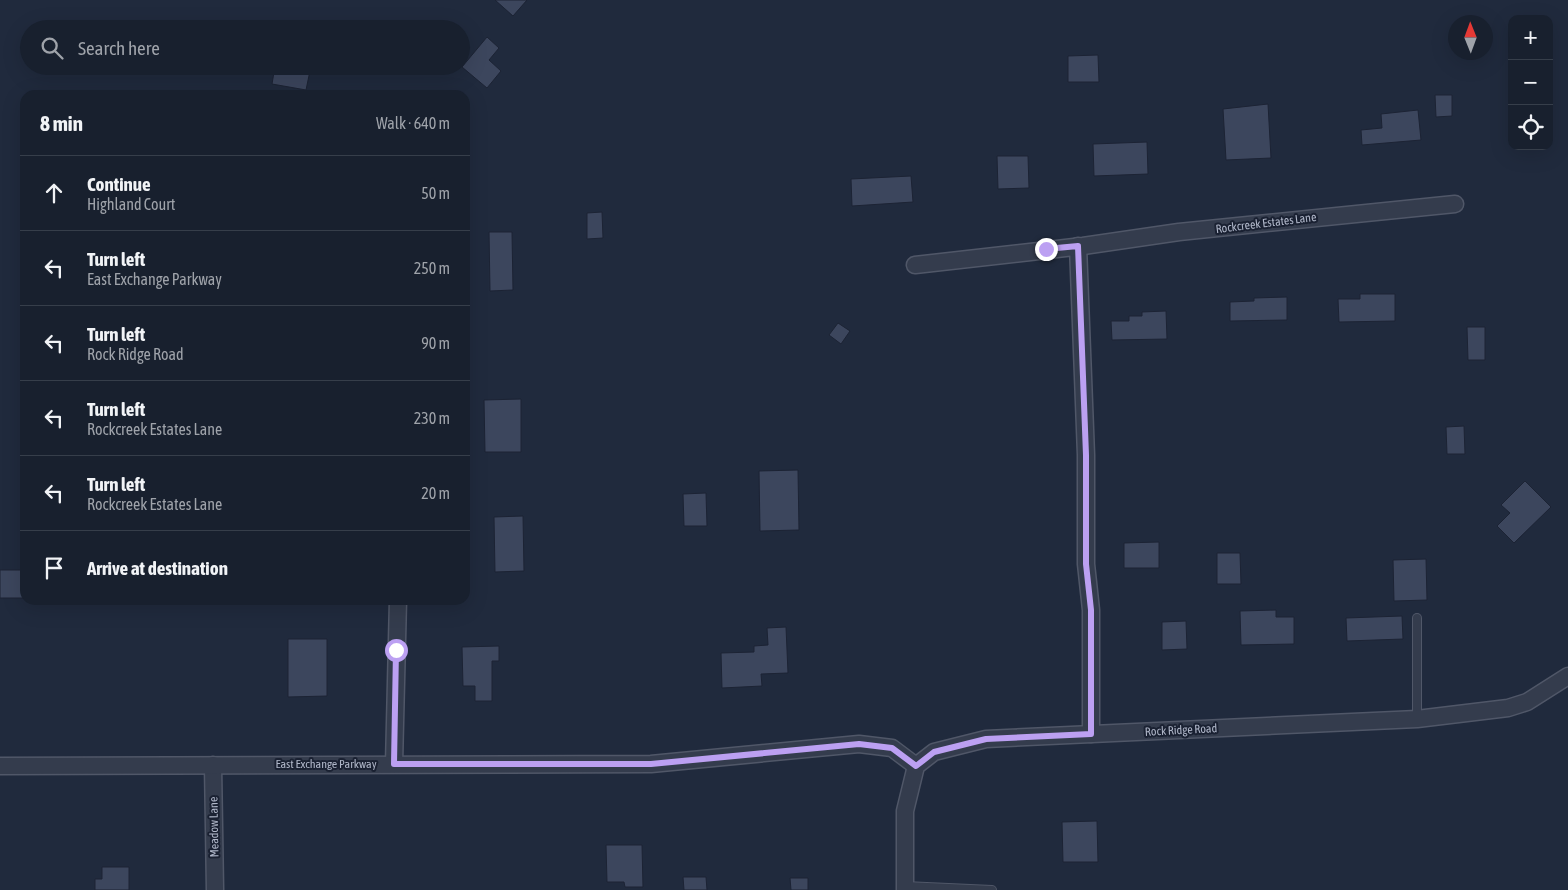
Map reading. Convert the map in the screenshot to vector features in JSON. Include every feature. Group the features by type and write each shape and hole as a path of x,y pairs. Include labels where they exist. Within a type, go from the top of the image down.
{"street":[{"name":"Rockcreek Estates Lane","path":"915,265 1179,232 1455,204"},
{"path":"1078,246 1086,455 1086,564 1091,610 1091,734"},
{"path":"394,764 398,605"},
{"name":"Rock Ridge Road","path":"916,766 934,752 986,739 1417,719 1508,708 1526,702 1568,676"},
{"name":"East Exchange Parkway","path":"0,766 651,764 859,744 892,748 916,766"},
{"name":"Meadow Lane","path":"214,765 215,890"},
{"path":"906,888 905,811 916,766"}],"lane":[{"path":"1417,618 1417,719"},
{"path":"906,888 992,890"}],"building":[{"path":"495,0 527,0 513,16"},
{"path":"487,37 499,48 489,60 501,71 487,88 470,74 470,57"},
{"path":"1098,55 1099,82 1068,82 1068,56"},
{"path":"274,75 309,75 306,90 272,84"},
{"path":"1435,95 1452,95 1452,116 1436,117"},
{"path":"1268,104 1271,158 1226,160 1223,109"},
{"path":"1418,110 1421,140 1362,145 1361,130 1382,128 1381,114"},
{"path":"1147,142 1148,174 1094,176 1093,144"},
{"path":"997,156 1028,156 1029,188 998,189"},
{"path":"911,176 913,202 852,206 851,179"},
{"path":"602,212 603,238 587,239 587,213"},
{"path":"489,232 512,232 513,290 490,291"},
{"path":"1360,294 1395,294 1395,321 1339,322 1338,299 1360,299"},
{"path":"1287,297 1287,320 1230,321 1230,302 1254,301 1254,298"},
{"path":"1166,311 1167,339 1112,340 1111,321 1129,321 1129,316 1142,316 1142,312"},
{"path":"838,323 850,331 841,344 829,335"},
{"path":"1467,327 1485,327 1485,360 1468,360"},
{"path":"521,399 521,452 485,452 484,400"},
{"path":"1464,426 1465,454 1447,454 1446,427"},
{"path":"798,470 799,530 760,531 759,471"},
{"path":"1525,481 1551,507 1514,543 1497,526 1510,513 1501,505"},
{"path":"706,493 707,526 684,526 683,494"},
{"path":"523,516 524,571 495,572 494,517"},
{"path":"1159,542 1159,568 1124,568 1124,543"},
{"path":"1217,553 1240,553 1241,584 1217,584"},
{"path":"1426,559 1427,600 1394,601 1393,560"},
{"path":"0,570 20,570 20,598 0,598"},
{"path":"1276,610 1276,617 1294,617 1294,644 1241,645 1240,611"},
{"path":"1402,616 1403,639 1347,641 1346,618"},
{"path":"1186,621 1187,649 1162,650 1162,622"},
{"path":"786,627 788,673 761,674 762,686 722,688 721,653 754,652 754,646 768,645 767,628"},
{"path":"288,639 327,639 327,696 288,697"},
{"path":"499,646 499,661 492,661 492,701 475,701 475,686 463,686 462,647"},
{"path":"1097,821 1098,862 1063,862 1062,822"},
{"path":"606,845 642,845 643,887 625,887 624,882 607,882"},
{"path":"102,867 129,867 129,890 95,890 95,879 102,879"},
{"path":"683,877 706,877 707,890 684,890"},
{"path":"790,878 808,878 808,890 791,890"}],"route":[{"path":"396,650 394,764 651,764 859,744 892,748 916,766 934,752 986,739 1091,734 1089,696 1091,610 1086,564 1086,455 1078,246 1046,249"}]}
